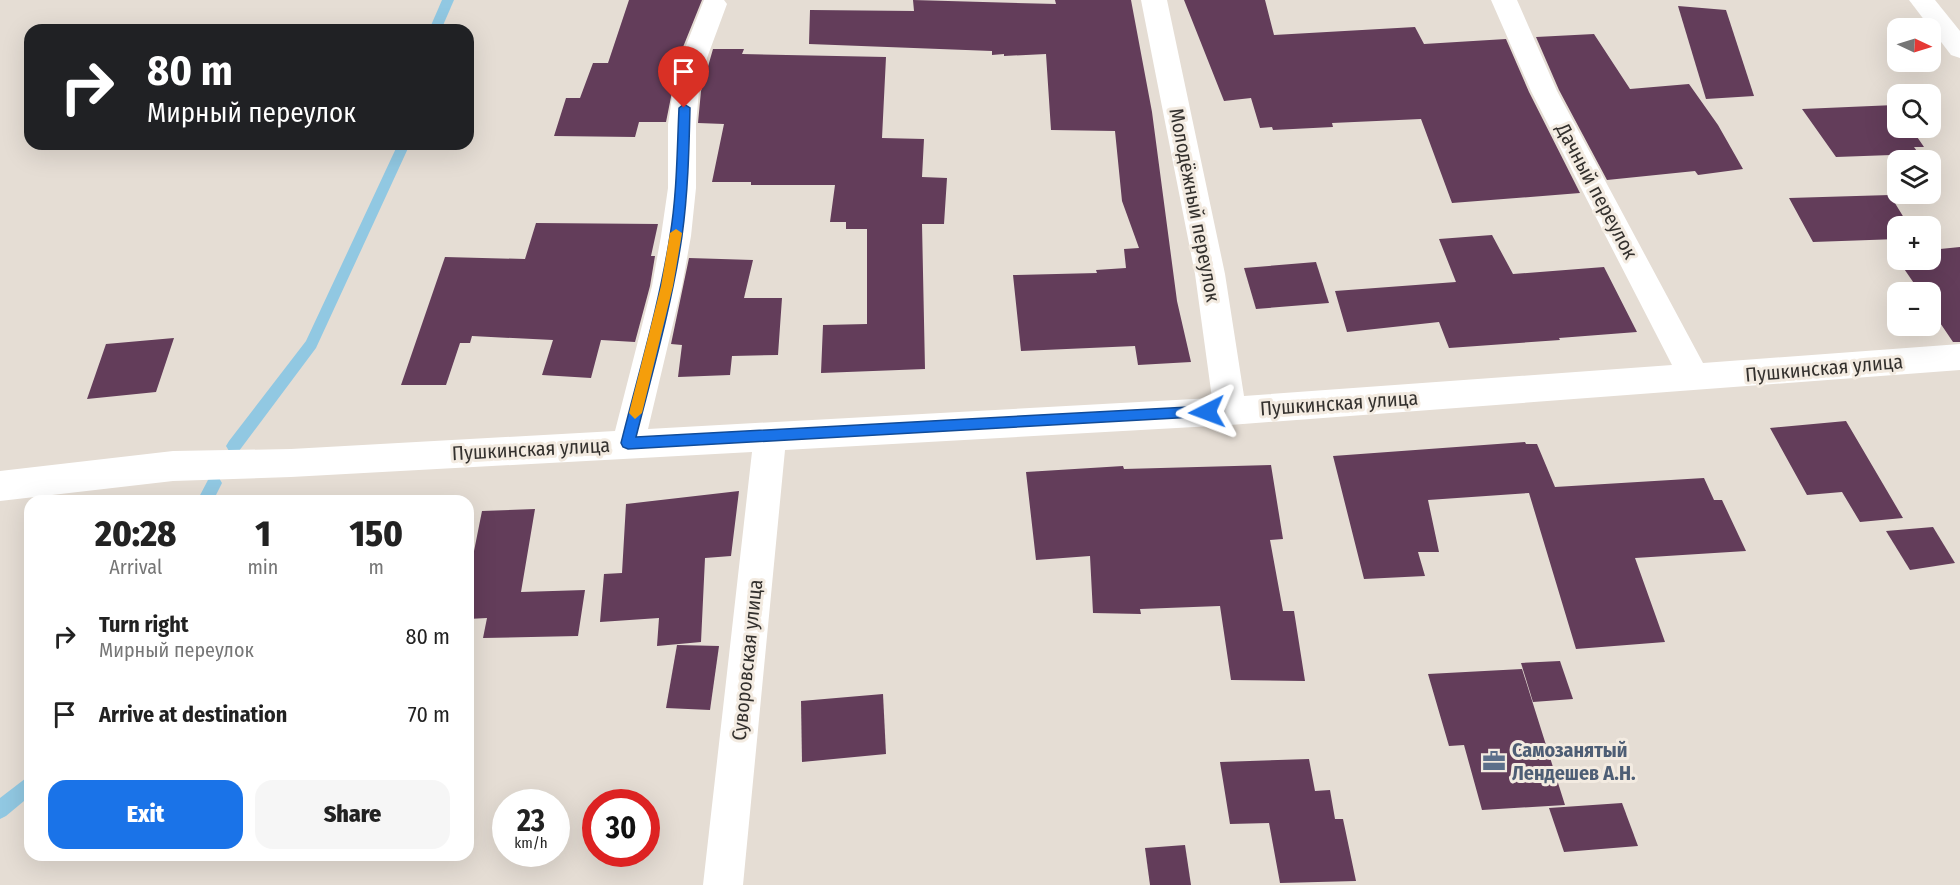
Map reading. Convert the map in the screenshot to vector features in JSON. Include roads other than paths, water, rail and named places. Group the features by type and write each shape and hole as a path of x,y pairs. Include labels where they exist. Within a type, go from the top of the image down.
{"street":[{"name":"Молодёжный переулок","path":"1154,0 1210,274 1230,411"},
{"name":"Дачный переулок","path":"1504,0 1544,91 1695,378"},
{"path":"1922,0 1960,49"},
{"path":"628,443 667,286 676,236 682,188 682,124 686,92 694,58 714,4"},
{"name":"Пушкинская улица","path":"0,486 173,466 291,463 1230,411 1960,357"},
{"name":"Суворовская улица","path":"723,885 771,436"}],"waterway":[{"path":"438,24 448,0"},
{"path":"234,446 311,344 401,150"},
{"path":"208,495 214,483"},
{"path":"0,810 24,789"}],"place":[{"name":"Самозанятый Лендешев А.Н.","path":"1494,761"}]}
